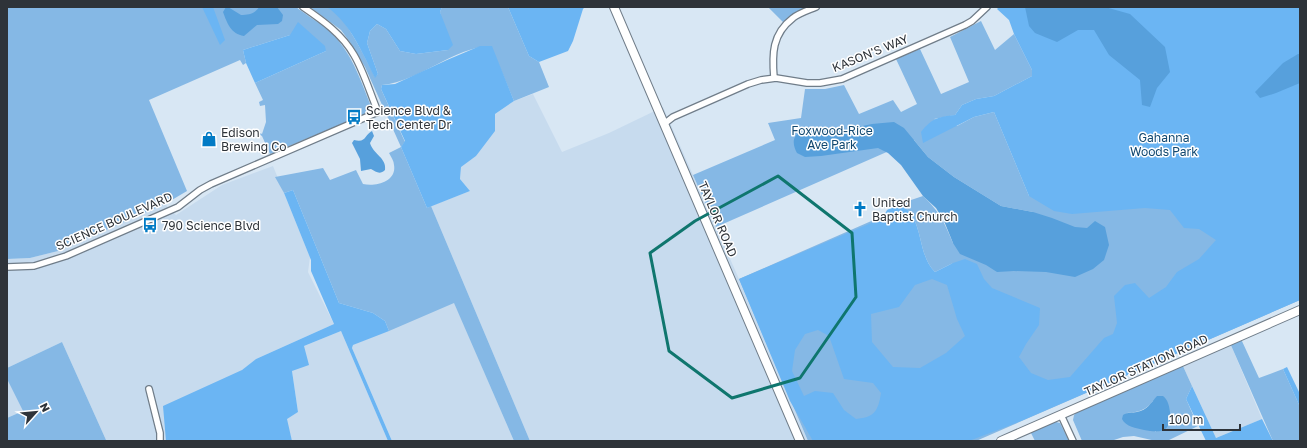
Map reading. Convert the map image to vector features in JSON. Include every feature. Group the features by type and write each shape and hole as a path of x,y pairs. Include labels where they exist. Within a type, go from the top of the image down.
{"main road":[{"name":"TAYLOR ROAD","path":"618,8 664,124 800,441"},
{"name":"TAYLOR STATION ROAD","path":"1001,441 1300,310"}],"street":[{"name":"SCIENCE BOULEVARD","path":"7,267 34,266 66,256 178,207 200,190 211,184 378,112 358,63 348,45 332,29 303,7"},
{"path":"774,78 772,56 774,46 780,32 783,27 794,17 816,7"},
{"name":"KASON'S WAY","path":"664,124 673,117 748,84 774,78 807,83 820,83 842,79 965,25 972,21 987,7"},
{"path":"149,388 160,433 160,441"},
{"path":"1061,414 1072,441"}],"highlighted area":[{"path":"778,176 852,233 856,297 800,378 732,398 669,351 650,253 695,221"}],"shaded area":[{"path":"226,7 241,15 246,15 251,14 259,7 277,7 283,15 282,21 278,24 257,25 244,36 240,35 230,27 226,20 223,12"},
{"path":"1025,7 1105,7 1130,14 1165,47 1170,72 1157,88 1150,107 1142,105 1140,80 1109,55 1094,30 1078,30 1057,42 1035,33 1029,26"},
{"path":"1300,54 1300,83 1260,98 1255,92 1283,63"},
{"path":"533,94 562,152 609,133 663,107 739,279 808,441 530,441 431,206 470,191 460,179 461,166 476,156 495,114 514,101"},
{"path":"894,122 904,128 928,157 954,177 1001,206 1033,212 1075,227 1087,228 1095,221 1105,227 1109,245 1104,260 1093,269 1075,277 1046,272 997,272 986,265 960,254 936,208 923,196 901,165 888,153 878,148 805,157 797,153 795,147 794,139 801,132 815,129 838,130"},
{"path":"372,131 374,136 370,143 384,162 385,166 385,170 380,173 371,169 361,171 360,159 352,143 354,140 363,140"},
{"path":"273,166 310,257 308,272 334,324 256,359 166,431 166,441 59,441 106,440 62,342 7,368 7,259 30,258 58,251 165,204 176,215 222,185"},
{"path":"454,302 514,441 392,441 352,348 353,345"},
{"path":"341,331 388,441 292,441 286,419 298,412 292,371 304,346"},
{"path":"1230,343 1262,419 1216,438 1182,364"},
{"path":"7,379 23,411 7,418"},
{"path":"1157,396 1163,396 1169,405 1170,419 1167,428 1159,431 1150,431 1132,427 1124,422 1122,419 1123,415 1144,410"}],"green space":[{"path":"7,7 296,7 325,28 343,47 349,56 363,86 371,106 370,112 270,154 262,136 257,133 262,134 266,122 265,105 260,106 259,102 263,100 255,83 326,51 290,35 243,50 246,63 243,65 240,60 149,100 187,191 165,204 58,251 30,258 7,259"},
{"path":"202,7 213,7 225,40 220,45"},
{"path":"310,7 327,7 342,20 355,39 375,77 378,74 367,43 370,31 377,24 386,29 400,51 416,54 448,50 440,12 442,7 508,7 529,56 539,62 549,87 514,101 491,46 463,52 410,77 382,85 381,89 405,142 401,147 365,67 352,45 341,30"},
{"path":"327,7 442,7 440,12 453,45 448,50 416,54 400,51 386,29 377,24 370,31 367,43 378,74 375,78 349,30"},
{"path":"508,7 585,7 568,51 539,62 529,56"},
{"path":"768,7 808,7 795,13 783,22"},
{"name":"Gahanna Woods Park","path":"999,7 1300,7 1300,300 1021,421 969,441 813,441 790,401 739,279 883,218 887,210 899,204 913,217 925,255 935,272 965,259 977,264 984,279 992,288 1040,308 1039,325 1019,357 1031,373 1048,380 1070,377 1104,338 1113,334 1117,323 1114,296 1125,285 1135,283 1149,298 1166,287 1177,272 1199,259 1216,240 1199,229 1184,228 1170,210 1145,208 1072,214 1054,211 1029,196 994,112 974,117 923,143 921,132 932,121 955,115 962,105 976,99 994,96 1032,76 1032,70 1014,34 1009,20 997,9","holes":["932,279 947,285 957,319 965,336 946,353 920,368 893,367 872,342 871,314 899,307 915,285","818,330 829,336 844,379 873,383 881,393 877,409 868,417 856,419 844,410 833,393 815,391 804,396 792,371 795,350 805,334"]},
{"name":"Gahanna Woods Park","path":"1300,7 1300,300 976,441 808,441 739,279 901,208 932,278 953,263 935,272 925,255 913,217 899,204 923,196 934,207 947,229 953,243 1033,212 1001,206 954,177 928,157 914,140 716,227 693,175 775,140 768,123 801,118 805,89 825,89 844,85 859,114 893,100 901,112 917,104 896,59 920,49 941,94 969,82 950,37 981,21 995,50 1014,34 1032,70 1032,76 994,96 976,99 962,105 955,115 934,119 957,126 974,117 994,112 1029,196"},
{"path":"298,22 325,46 326,51 255,83 246,63 243,50 290,35"},
{"path":"480,46 492,46 514,101 495,114 495,131 476,156 461,167 460,179 470,191 427,208 401,147 405,141 381,89 382,85 395,84"},
{"path":"401,147 427,208 431,206 530,441 514,441 454,303 389,331 385,321 373,313 339,303 293,190 284,193 275,177 323,168 330,180 356,170 363,184 379,184 389,179 394,171 394,162 389,153"},
{"path":"293,190 339,303 373,313 385,321 389,331 353,345 352,348 392,441 388,441 341,331 304,346 309,365 292,371 298,412 287,419 292,441 166,441 163,406 242,370 256,359 334,324 311,271 311,260 284,193"},
{"path":"1241,339 1259,378 1283,369 1300,407 1300,441 1273,441 1230,343"},
{"path":"62,342 106,440 7,441 7,418 23,411 7,379 7,368"},
{"path":"1182,364 1192,386 1186,399 1198,426 1167,441 1156,441 1134,436 1123,437 1111,441 1082,441 1073,420 1074,415 1079,410","holes":["1153,401 1156,432 1127,413 1142,410 1148,407"]},
{"path":"1287,367 1300,394 1300,407 1283,369"},
{"path":"1192,386 1216,438 1262,419 1273,441 1206,441 1186,399"},
{"path":"1048,423 1060,423 1069,441 1035,441 1030,431"}],"place":[{"name":"Science Blvd & Tech Center Dr","path":"354,117"},
{"name":"Edison Brewing Co","path":"209,139"},
{"name":"United Baptist Church","path":"860,209"},
{"name":"790 Science Blvd","path":"150,225"}],"park label":[{"name":"Foxwood-Rice Ave Park","path":"832,137"}]}
